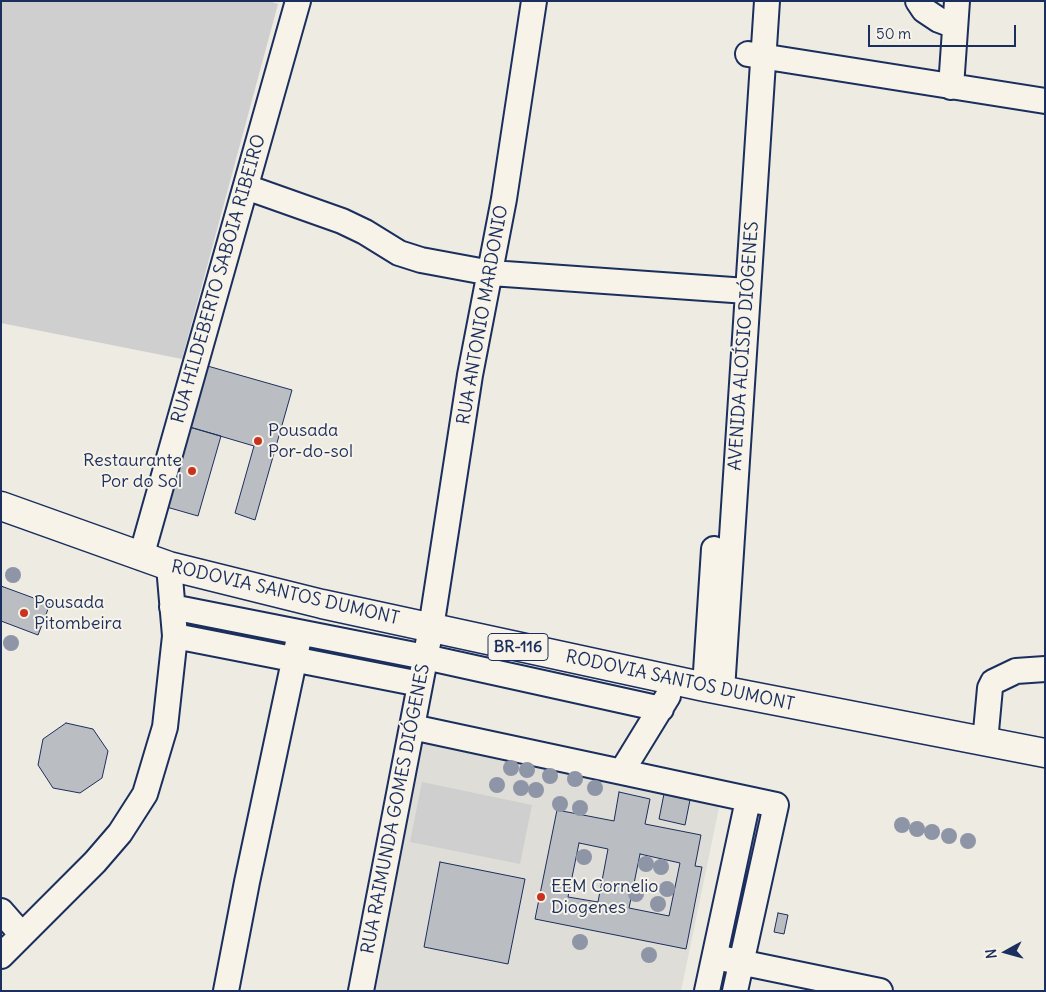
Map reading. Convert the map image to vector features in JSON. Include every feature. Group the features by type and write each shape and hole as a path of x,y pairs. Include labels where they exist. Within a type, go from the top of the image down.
{"highway":[{"name":"RODOVIA SANTOS DUMONT","path":"1,506 169,566 431,628 677,681 1045,753"}],"street":[{"name":"RUA HILDEBERTO SABOIA RIBEIRO","path":"141,557 298,1"},
{"name":"RUA ANTONIO MARDONIO","path":"431,628 470,375 504,200 534,1"},
{"name":"AVENIDA ALOÍSIO DIÓGENES","path":"750,1 755,55"},
{"name":"AVENIDA ALOÍSIO DIÓGENES","path":"714,688 755,55 767,1"},
{"path":"918,1 924,10 939,20 955,26"},
{"path":"951,87 957,1"},
{"path":"755,55 1045,101"},
{"path":"246,186 342,221 365,232 399,253 421,260 490,273 740,291"},
{"path":"1,956 95,862 120,833 145,794 165,727 174,636 169,566"},
{"path":"172,608 425,657 661,709"},
{"name":"RUA RAIMUNDA GOMES DIÓGENES","path":"361,991 431,628"},
{"path":"226,991 300,632"},
{"path":"174,636 420,684"},
{"path":"985,742 990,688 994,682 1016,671 1045,669"},
{"path":"622,771 677,681"},
{"path":"412,727 776,805 735,991"},
{"path":"706,991 748,800"},
{"path":"1,911 22,935"},
{"path":"714,956 741,962 812,984 880,991"}],"shaded area":[{"path":"1,1 269,1 278,4 182,359 1,323"},
{"name":"EEM Cornelio Diogenes","path":"415,738 720,803 681,991 362,991"},
{"path":"422,782 532,805 520,864 410,842"}],"building":[{"name":"Pousada Por-do-sol","path":"204,365 292,390 255,520 235,513 254,446 186,426"},
{"name":"Restaurante Por do Sol","path":"186,426 221,436 198,516 163,506"},
{"name":"Pousada Pitombeira","path":"1,586 50,604 38,635 1,621"},
{"path":"66,723 93,729 108,751 102,778 80,793 53,788 38,765 43,739"},
{"path":"619,792 650,799 645,824 701,835 695,866 702,867 686,949 535,919 557,810 614,821","holes":["579,843 608,849 598,902 568,897","640,854 680,863 669,916 629,908"]},
{"path":"664,794 690,800 685,825 659,819"},
{"path":"440,862 525,879 508,964 424,947"},
{"path":"778,913 788,915 784,934 774,932"}],"place":[{"name":"Pousada Por-do-sol","path":"258,441"},
{"name":"Restaurante Por do Sol","path":"192,471"},
{"name":"Pousada Pitombeira","path":"24,613"},
{"name":"EEM Cornelio Diogenes","path":"541,897"}]}
